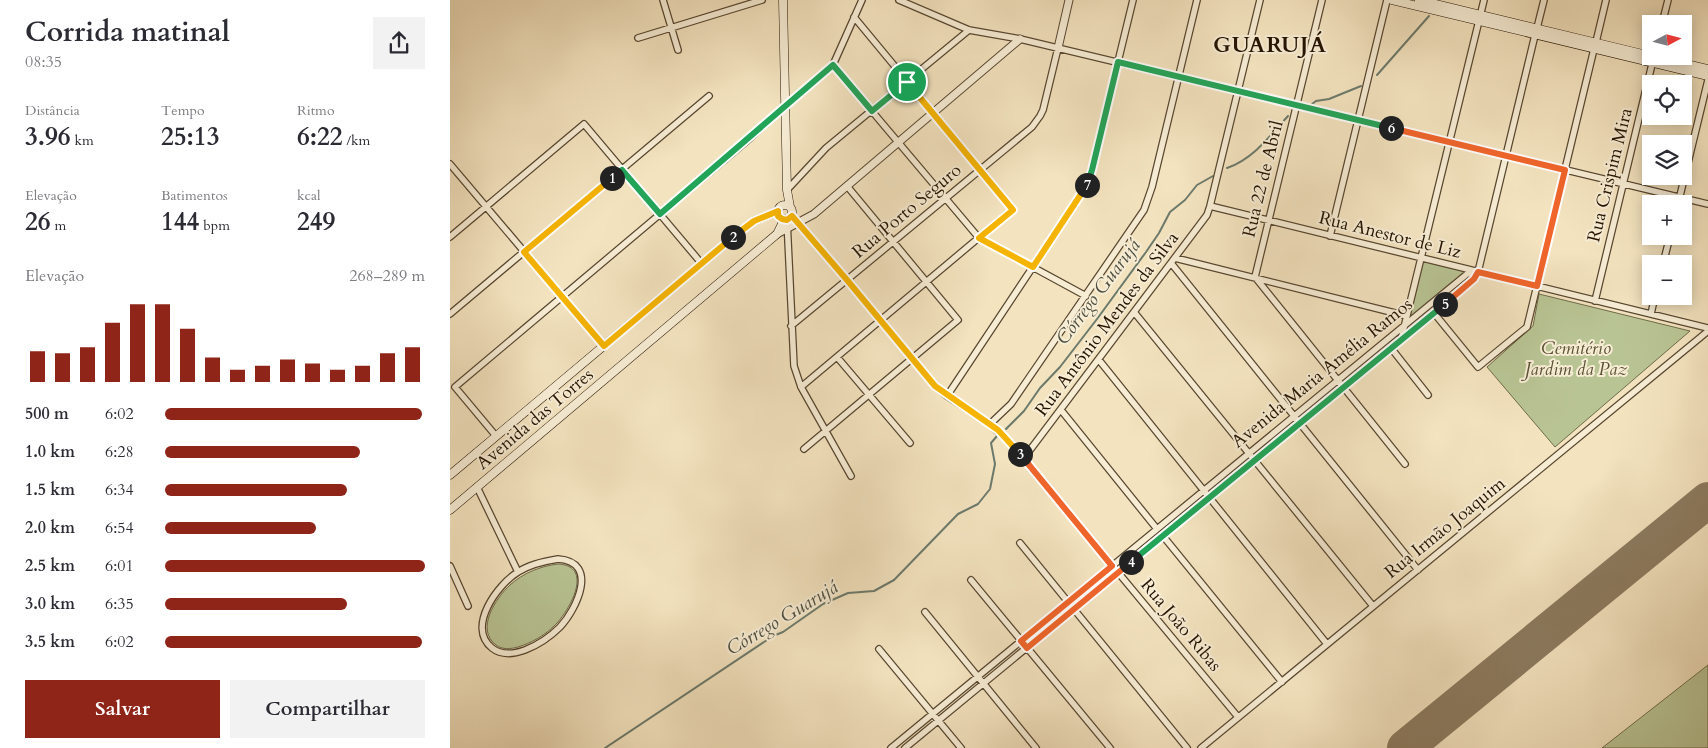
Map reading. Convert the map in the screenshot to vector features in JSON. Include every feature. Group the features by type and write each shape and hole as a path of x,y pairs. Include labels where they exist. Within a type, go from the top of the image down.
{"main road":[{"path":"784,0 786,213"},
{"path":"1392,0 1480,18 1642,56"},
{"path":"1419,0 1480,18"},
{"path":"1672,65 1708,78"},
{"path":"1688,65 1708,69"},
{"name":"Avenida das Torres","path":"450,510 777,234 786,213"},
{"name":"Avenida das Torres","path":"450,475 746,226 786,213"}],"street":[{"path":"663,0 678,50"},
{"path":"638,38 762,0"},
{"path":"496,436 455,387 740,147 833,65 862,0"},
{"path":"899,0 969,30 1020,39 1118,62 1671,195"},
{"name":"Rua Porto Seguro","path":"791,326 1032,127 1040,116 1069,0"},
{"path":"947,396 1089,180 1133,0"},
{"path":"990,424 1011,404 1144,210 1152,187 1197,0"},
{"name":"Rua Antônio Mendes da Silva","path":"1024,458 1201,224 1210,206 1260,0"},
{"name":"Rua 22 de Abril","path":"1255,277 1322,0"},
{"path":"1330,236 1387,0"},
{"path":"1401,340 1484,0"},
{"path":"1478,272 1544,0"},
{"path":"1434,313 1478,367 1527,327 1606,0"},
{"path":"1664,15 1668,0"},
{"path":"801,387 1013,210 854,17"},
{"path":"787,190 826,148 969,30"},
{"name":"Avenida das Torres","path":"777,234 814,214 1020,39"},
{"path":"833,65 979,238 1086,296"},
{"name":"Rua Crispim Mira","path":"1595,300 1651,65"},
{"path":"1680,195 1708,78"},
{"path":"450,314 709,96"},
{"path":"450,237 584,124 702,264"},
{"path":"450,164 604,346"},
{"path":"804,449 958,320 847,186"},
{"path":"1692,200 1708,204"},
{"name":"Rua Anestor de Liz","path":"1210,206 1595,300 1708,330"},
{"path":"786,213 794,366 801,387 851,476"},
{"name":"Rua João Ribas","path":"786,213 798,223 935,386 990,424 1024,458 1238,718"},
{"path":"1174,261 1255,277 1407,316"},
{"path":"1174,261 1294,416 1418,570"},
{"name":"Avenida Maria Amélia Ramos","path":"905,748 1434,313 1474,279 1478,272"},
{"name":"Avenida Maria Amélia Ramos","path":"890,748 1467,274 1478,272"},
{"path":"1255,277 1405,464"},
{"path":"1651,314 1653,305"},
{"path":"1134,312 1374,606"},
{"name":"Rua Irmão Joaquim","path":"1201,748 1708,330"},
{"path":"1391,348 1428,396"},
{"path":"837,357 910,443"},
{"path":"1099,360 1327,644"},
{"path":"1061,410 1157,529"},
{"path":"477,487 518,572"},
{"path":"1163,536 1282,682"},
{"path":"1020,543 1187,748"},
{"path":"563,559 572,563 578,570 582,578 582,587 568,616 549,637 521,651 502,653 494,649 487,642 482,630 483,621 497,593 518,572 544,562 563,559"},
{"path":"450,566 468,606"},
{"path":"971,580 1110,748"},
{"path":"925,612 1036,748"},
{"path":"879,649 961,748"}],"green space":[{"path":"1421,258 1478,272 1467,274 1405,325"},
{"name":"Cemitério Jardim da Paz","path":"1539,294 1690,331 1555,447 1487,367 1533,326"},
{"path":"558,564 569,567 575,573 577,581 576,591 560,620 542,636 523,645 507,649 496,645 487,631 490,614 499,598 510,585 526,574 545,566"},
{"path":"1708,665 1708,748 1602,748"}],"waterway":[{"name":"Córrego Guarujá","path":"1377,75 1429,16"},
{"name":"Córrego Guarujá","path":"1312,104 1361,86"},
{"name":"Córrego Guarujá","path":"1227,168 1253,153 1288,116"},
{"name":"Córrego Guarujá","path":"1006,429 1024,411 1040,388 1060,367 1097,319 1159,233 1170,212 1185,200 1197,185 1213,176"},
{"name":"Córrego Guarujá","path":"605,748 823,604 848,593 874,591 894,580 958,514 978,504 990,489 995,464 991,443 997,436"}],"runway":[{"path":"1405,748 1708,500"}],"district":[{"name":"GUARUJÁ","path":"1270,45"}],"route":[{"path":"1118,62 1565,170 1537,286 1478,272 1474,279 1027,648 1021,641 1112,566 1024,458 998,430 940,391 929,380 792,216 784,220 778,216 778,211 746,226 604,346 524,252 622,170 660,214 833,65 872,111 907,82 1013,210 979,238 1033,267 1089,180 1118,62"}]}
